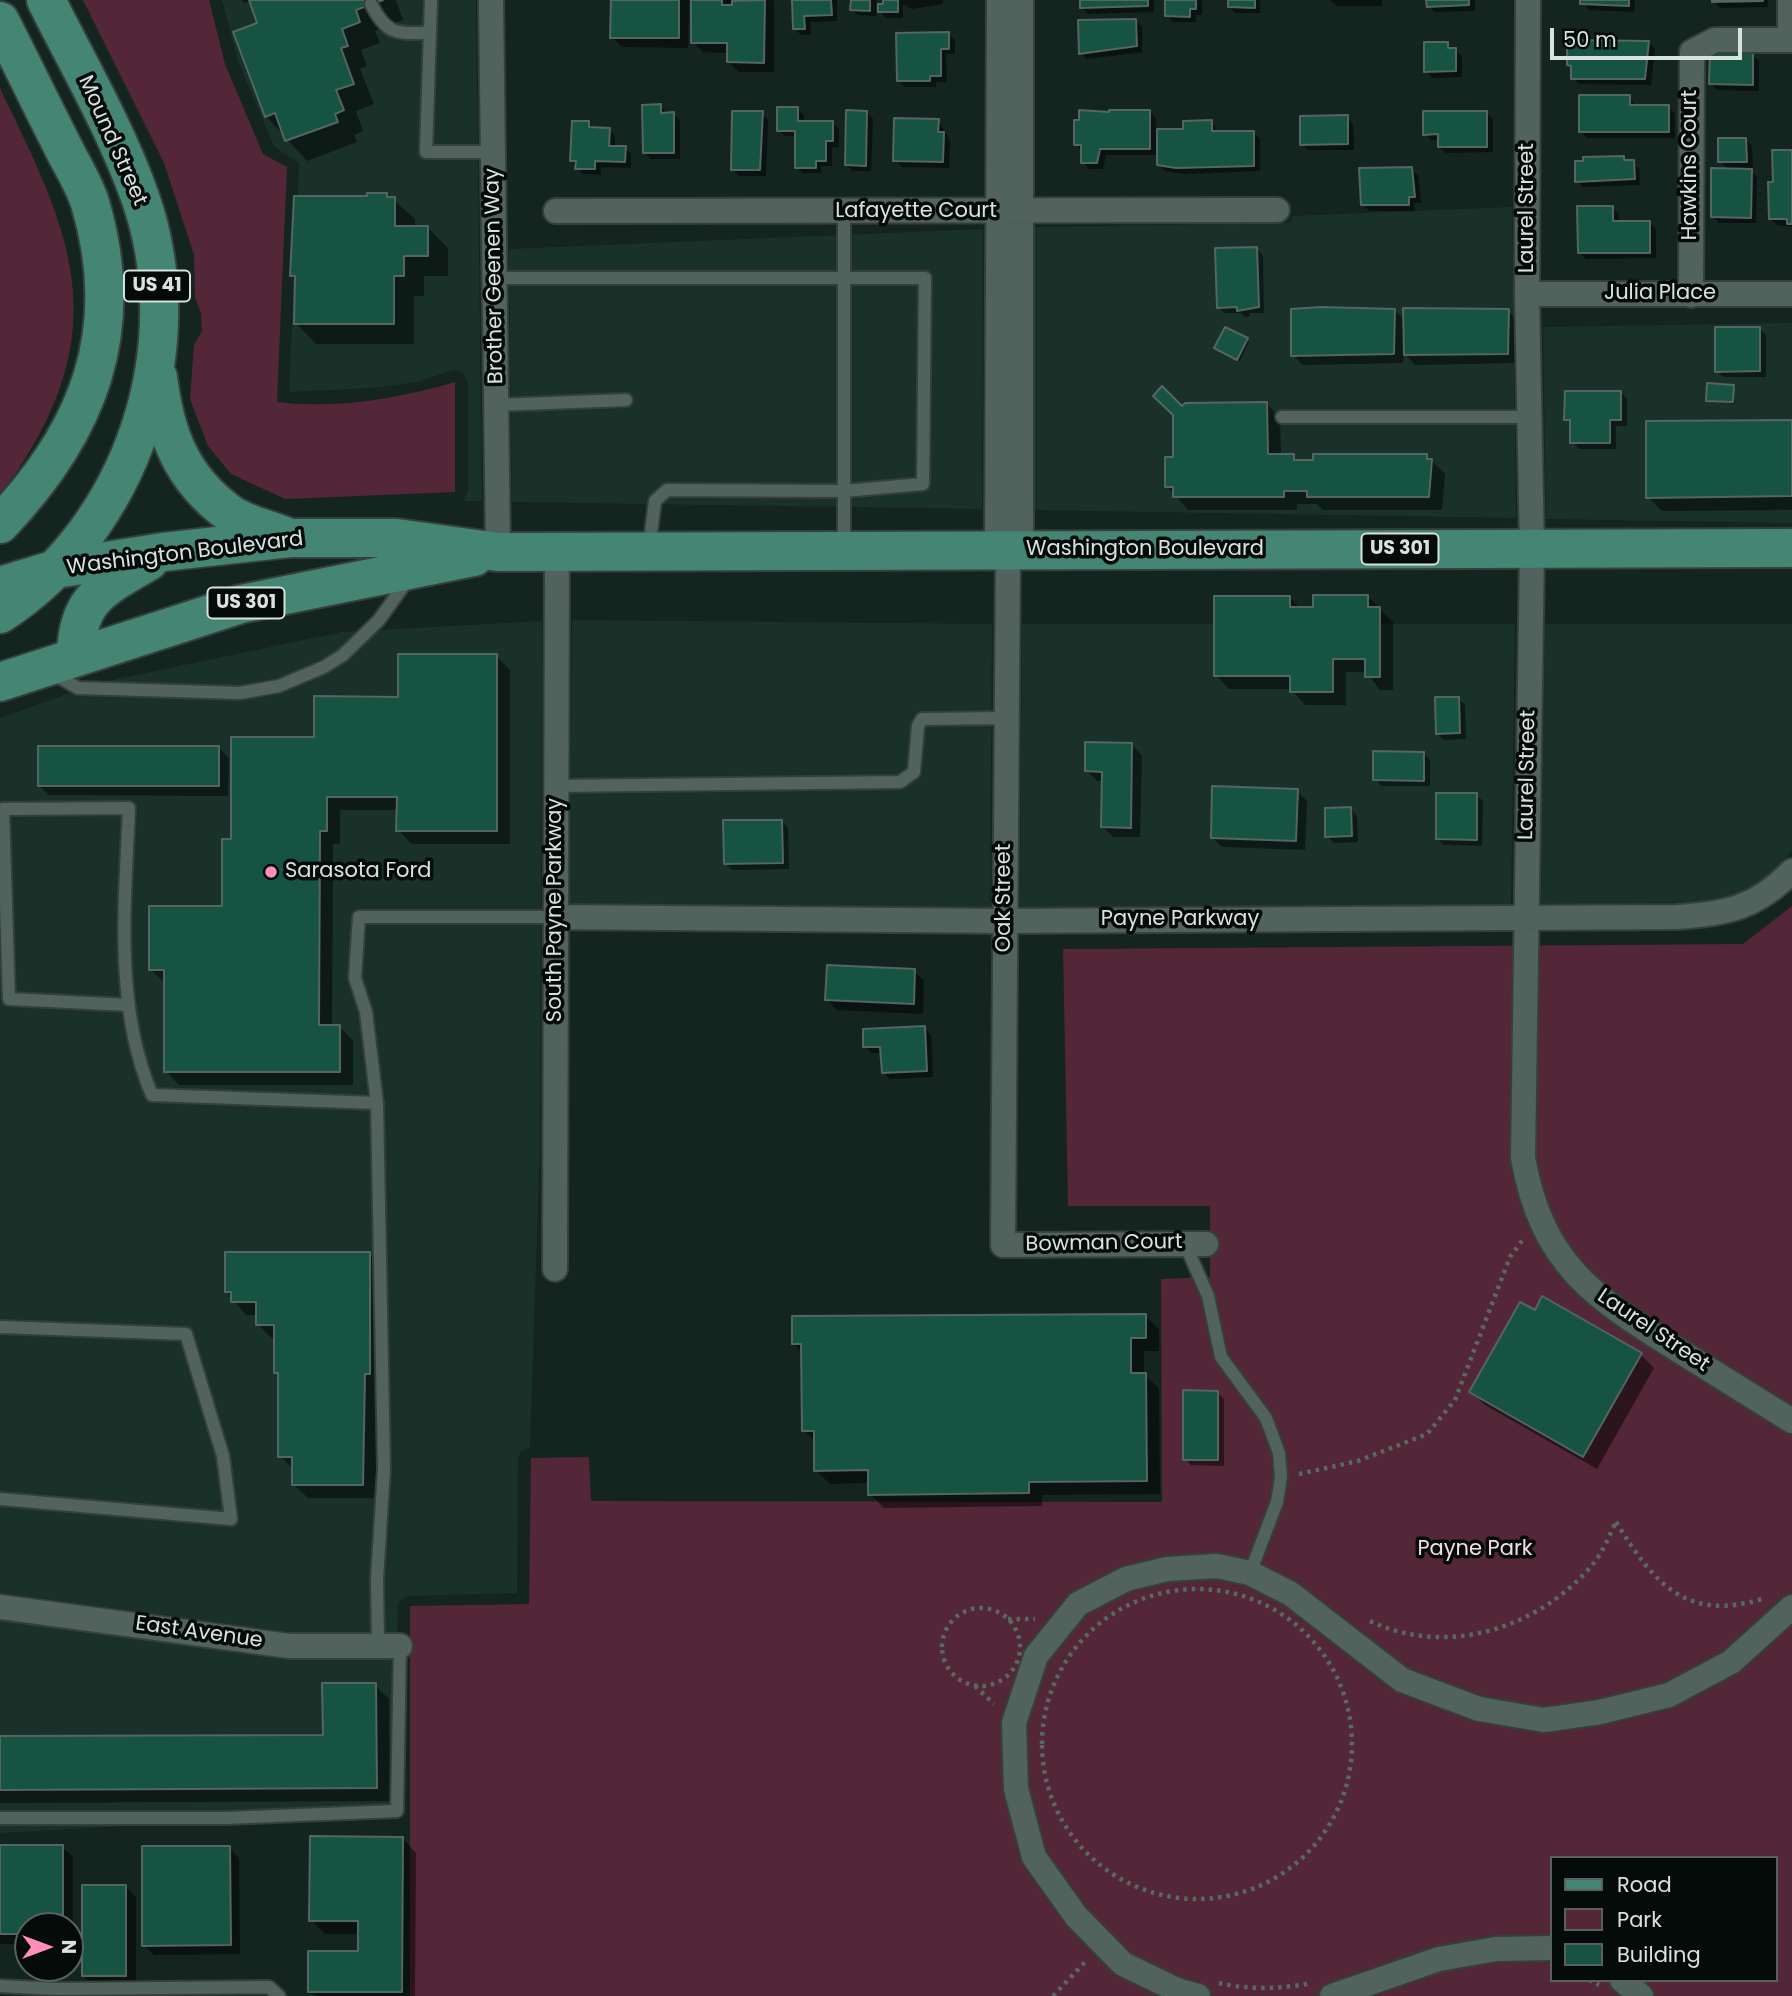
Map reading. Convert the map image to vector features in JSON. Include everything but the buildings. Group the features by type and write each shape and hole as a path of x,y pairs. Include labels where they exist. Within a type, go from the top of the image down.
{"main road":[{"name":"Mound Street","path":"0,614 56,569 90,527 128,461 144,415 157,362 159,304 154,254 141,198 115,137 46,0"},
{"name":"US 41","path":"0,21 89,200 104,279 103,333 93,376 79,417 55,460 0,524"},
{"path":"157,362 163,416 176,453 202,488 230,514 290,538"},
{"name":"Washington Boulevard","path":"0,586 56,569 163,552 290,538 397,538 498,552 1792,548"},
{"path":"59,662 76,632 86,606 105,587 163,552"},
{"name":"Washington Boulevard","path":"0,682 241,604 498,552"}],"street":[{"name":"Brother Geenen Way","path":"491,0 498,552"},
{"path":"999,0 1009,213"},
{"path":"1009,213 1020,0"},
{"name":"Laurel Street","path":"1528,0 1527,294 1532,549 1523,1158 1539,1218 1558,1253 1608,1307 1792,1421"},
{"name":"Hawkins Court","path":"1691,295 1692,52 1715,40 1791,40 1790,0"},
{"name":"Lafayette Court","path":"556,211 1009,213 1277,210"},
{"name":"Oak Street","path":"1003,1245 1009,213"},
{"name":"Julia Place","path":"1527,294 1792,294"},
{"name":"South Payne Parkway","path":"555,1269 557,552"},
{"name":"Payne Parkway","path":"555,916 1005,921 1703,915 1741,908 1772,891 1792,871"},
{"name":"Bowman Court","path":"1003,1245 1196,1244"},
{"path":"1204,1988 1177,1990 1124,1965 1076,1916 1034,1857 1016,1789 1014,1723 1036,1656 1078,1604 1126,1579 1167,1569 1217,1566 1250,1573 1291,1594 1402,1680 1479,1709 1544,1720 1600,1712 1669,1695 1731,1662 1782,1601"},
{"name":"East Avenue","path":"0,1606 289,1646 389,1646"},
{"path":"1327,1988 1439,1959 1496,1949 1550,1948"},
{"path":"1624,1982 1641,1996"}],"lane":[{"path":"431,0 426,152 493,152"},
{"path":"371,4 380,23 395,33 430,33"},
{"path":"844,212 844,551"},
{"path":"495,278 925,278 923,484 844,491 667,490 655,501 648,552"},
{"path":"496,405 626,400"},
{"path":"1282,417 1530,416"},
{"path":"59,662 78,688 240,693 279,686 324,667 343,654 379,620 414,570"},
{"path":"556,786 900,782 914,772 918,726 922,719 1006,718"},
{"path":"129,1005 9,999 3,809 129,808 124,919 129,1005 140,1065 152,1095 377,1103"},
{"path":"0,1818 226,1818 397,1811 389,1646 377,1579 384,1456 377,1103 366,1012 355,978 359,916 555,916"},
{"path":"1196,1244 1221,1357 1266,1418 1279,1453 1281,1477 1272,1521 1250,1573"},
{"path":"0,1327 186,1334 223,1456 231,1519 0,1499"},
{"path":"0,1986 57,1989 269,1987 279,1996"}],"path":[{"path":"1281,1477 1358,1461 1427,1434 1455,1400 1510,1257 1539,1218"},
{"path":"1364,1618 1406,1633 1441,1638 1468,1637 1498,1628 1550,1605 1573,1586 1595,1562 1616,1522 1649,1571 1669,1590 1689,1601 1713,1607 1782,1601"},
{"path":"1110,1607 1163,1585 1204,1582 1256,1594 1274,1601 1300,1618"},
{"path":"1203,1589 1236,1593 1264,1604 1312,1640 1345,1692 1353,1753 1338,1812 1301,1861 1248,1892 1188,1901 1128,1885 1079,1848 1049,1795 1040,1734 1056,1675 1093,1625 1148,1597 1203,1589"},
{"path":"996,1711 993,1702 974,1685 960,1680 949,1669 943,1655 943,1640 948,1625 959,1614 973,1608 988,1608 1008,1619 1027,1620 1044,1616"},
{"path":"1037,1718 1053,1669 1073,1640 1102,1612"},
{"path":"974,1685 996,1682 1014,1668 1020,1654 1019,1638 1008,1619"},
{"path":"1053,1996 1090,1958"},
{"path":"1204,1988 1327,1988"}],"shaded area":[{"path":"222,0 476,0 482,501 463,501 468,492 468,382 462,372 454,370 416,382 373,388 289,392 299,164 274,146 238,61"},
{"path":"1512,207 1516,518 1035,510 1035,227 1291,223 1292,216"},
{"path":"983,229 982,509 512,502 509,249"},
{"path":"1792,323 1792,523 1546,519 1543,327"},
{"path":"572,620 992,624 990,907 570,904"},
{"path":"542,621 540,1144 530,1447 521,1451 518,1458 517,1593 406,1596 398,1603 397,1632 290,1632 0,1593 0,718 98,683 342,632"},
{"path":"1022,624 1515,624 1511,905 1020,907"},
{"path":"1545,624 1792,624 1792,851 1763,881 1736,896 1701,902 1541,905"},
{"path":"0,1620 287,1659 397,1659 398,1811 0,1833"}],"green space":[{"path":"83,0 209,0 225,64 263,154 287,167 277,402 321,404 367,401 455,382 455,492 285,499 231,474 208,446 190,399 194,345 202,331 201,313 195,298 194,255 164,163"},
{"path":"0,88 55,211 66,250 73,291 73,332 64,375 46,421 19,468 0,493"},
{"name":"Payne Park","path":"1792,906 1792,1996 410,1996 410,1606 529,1604 531,1458 589,1457 591,1501 1162,1502 1161,1279 1210,1277 1210,1206 1068,1206 1063,949 1743,944"}],"place":[{"name":"Sarasota Ford","path":"271,872"}]}
